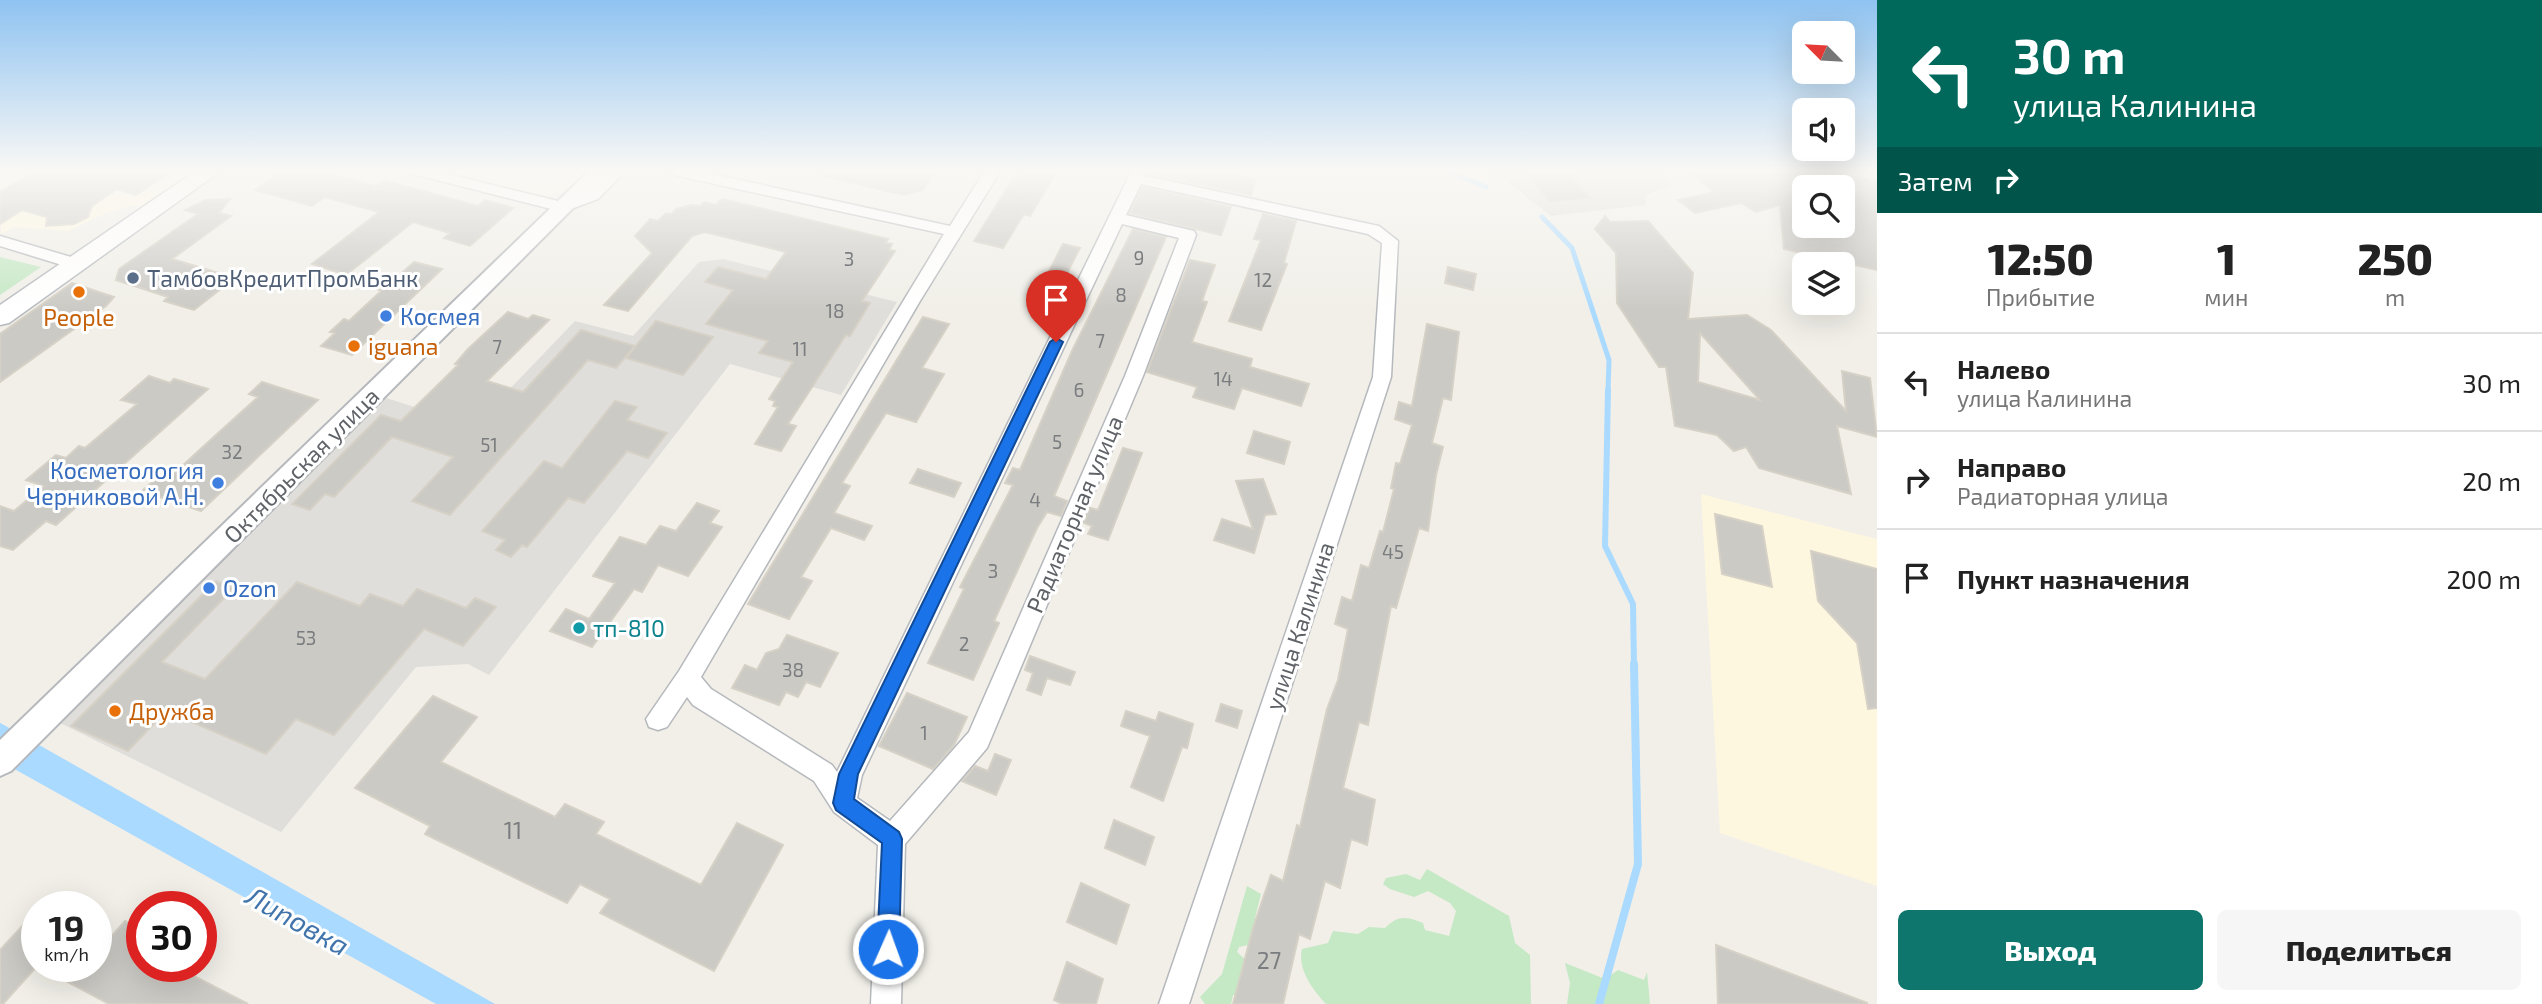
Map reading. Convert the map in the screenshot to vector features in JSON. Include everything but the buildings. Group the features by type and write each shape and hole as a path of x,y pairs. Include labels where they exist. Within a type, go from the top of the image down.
{"main road":[{"path":"0,317 143,217"}],"street":[{"name":"Октябрьская улица","path":"0,761 553,217"},
{"path":"887,217 956,232"},
{"path":"658,719 687,678 911,301 965,217"},
{"name":"улица Калинина","path":"1174,1004 1382,377 1390,241 1373,230 1318,217"},
{"path":"843,803 849,774 1116,218"},
{"name":"Радиаторная улица","path":"892,839 978,740 1133,376 1188,235 1116,218"},
{"path":"0,242 75,264"},
{"path":"687,678 702,698 823,773 843,803 892,839 886,1004"}],"shaded area":[{"path":"1,217 98,217 68,231 14,227 1,234"},
{"path":"723,259 897,302 841,395 730,364 489,675 468,664 416,667 281,832 54,720 383,397 474,426 575,321 633,336 699,262"},
{"path":"1701,494 1877,539 1877,886 1720,833"}],"green space":[{"path":"0,257 41,267 0,295"},
{"path":"1427,869 1509,916 1515,943 1530,955 1531,1004 1326,1004 1316,992 1304,972 1302,949 1328,943 1333,931 1358,934 1369,927 1385,928 1398,919 1407,918 1423,923 1425,930 1449,936 1456,911 1450,903 1428,891 1414,897 1383,884 1386,878 1406,874 1420,880"},
{"path":"1247,886 1261,894 1255,918 1262,930 1259,943 1239,947 1237,952 1250,964 1246,995 1233,995 1231,1004 1205,1004 1200,997 1222,974"},
{"path":"1565,963 1605,979 1618,970 1644,980 1647,972 1650,1004 1567,1004 1570,983"}],"water":[{"name":"Липовка","path":"0,723 495,1004 436,1004 0,761"}],"waterway":[{"path":"1542,217 1572,248 1609,360 1608,392"},
{"path":"1608,390 1605,546 1633,604 1634,666"},
{"path":"1599,1004 1638,864 1634,664"}],"place":[{"name":"ТамбовКредитПромБанк","path":"133,278"},
{"name":"People","path":"79,292"},
{"name":"Космея","path":"386,316"},
{"name":"iguana","path":"354,346"},
{"name":"Косметология Черниковой А.Н.","path":"218,483"},
{"name":"Ozon","path":"209,588"},
{"name":"тп-810","path":"579,628"},
{"name":"Дружба","path":"115,711"}],"route":[{"path":"888,949 892,839 843,803 849,774 1056,342"}]}
